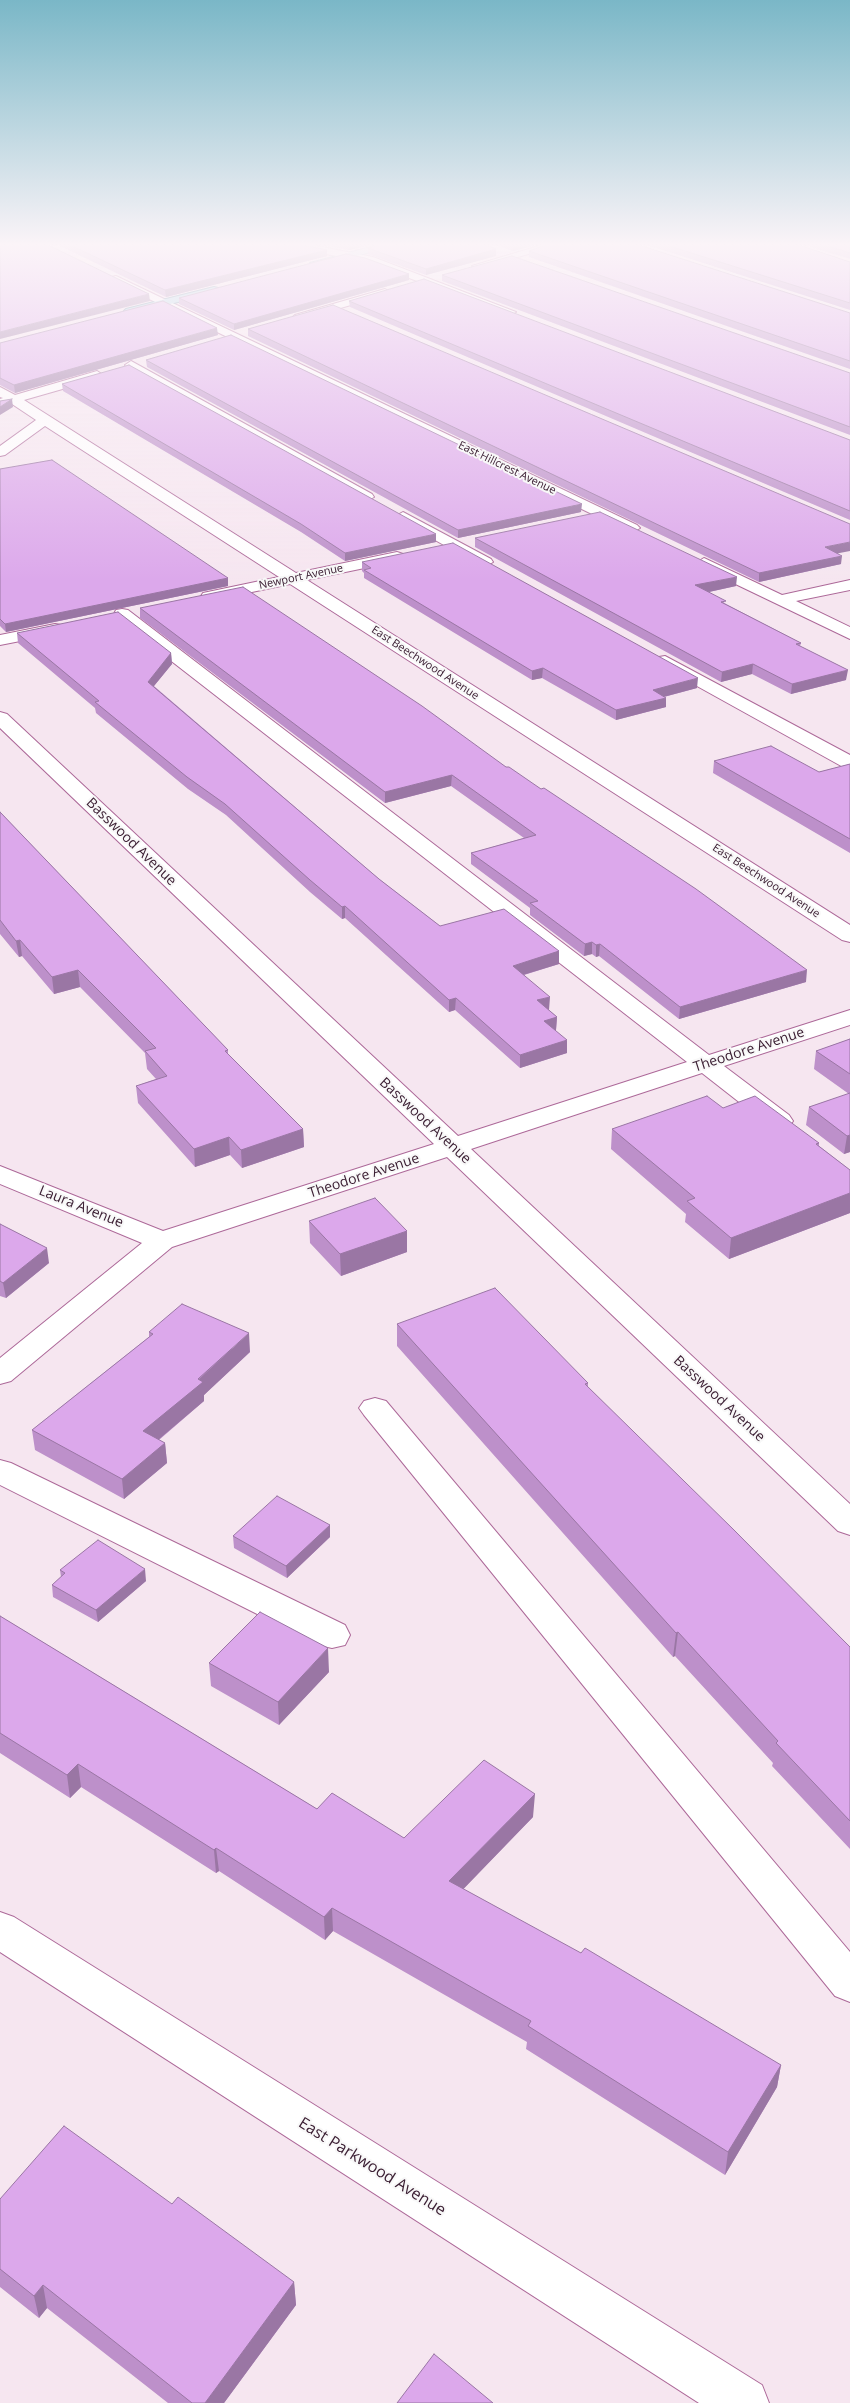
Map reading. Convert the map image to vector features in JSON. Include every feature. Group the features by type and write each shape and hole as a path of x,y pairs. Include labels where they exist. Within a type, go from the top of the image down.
{"street":[{"name":"East Hillcrest Avenue","path":"277,357 647,536"},
{"path":"4,398 150,360"},
{"path":"122,368 389,508 497,568"},
{"name":"East Beechwood Avenue","path":"4,398 45,420 850,935"},
{"path":"0,452 45,420"},
{"path":"574,520 602,514"},
{"path":"435,549 482,539"},
{"name":"Newport Avenue","path":"198,599 416,553"},
{"path":"691,557 850,634"},
{"path":"780,600 850,585"},
{"path":"122,614 797,1134"},
{"path":"0,640 75,624"},
{"path":"652,654 850,764"},
{"name":"Basswood Avenue","path":"0,718 850,1523"},
{"name":"Theodore Avenue","path":"0,1374 162,1241 850,1017"},
{"name":"Laura Avenue","path":"0,1174 162,1241"},
{"path":"375,1408 850,1983"},
{"path":"0,1471 332,1635"},
{"name":"East Parkwood Avenue","path":"0,1930 744,2403"}],"building":[{"path":"0,357 113,357 14,385 0,378"},
{"path":"156,357 277,357 582,504 458,530 146,360"},
{"path":"307,357 456,357 850,524 850,542 825,547 842,556 759,573"},
{"path":"483,357 631,357 850,440 850,511"},
{"path":"662,357 804,357 850,373 850,427"},
{"path":"839,357 850,357 850,361"},
{"path":"129,365 436,534 345,553 301,524 62,384"},
{"path":"12,399 0,407 0,401"},
{"path":"52,460 228,578 5,624 0,619 0,469"},
{"path":"600,512 737,577 695,585 726,601 721,602 801,643 796,644 848,670 792,684 753,664 722,672 475,538"},
{"path":"453,543 698,678 653,690 666,698 616,710 543,668 532,671 364,570 371,568 362,562"},
{"path":"243,587 422,706 506,767 509,767 541,789 544,788 696,889 807,970 680,1007 600,944 596,945 592,942 585,944 530,903 538,901 471,853 536,835 452,775 385,792 140,608"},
{"path":"118,612 171,653 148,682 379,879 440,926 504,909 559,951 513,966 550,997 537,1000 557,1017 544,1021 567,1040 520,1055 456,998 449,1000 345,906 342,907 310,880 225,804 187,777 95,702 99,701 17,633"},
{"path":"771,746 819,772 850,764 850,839 714,761"},
{"path":"0,812 228,1050 225,1051 303,1129 241,1150 229,1137 194,1149 136,1086 167,1076 145,1051 156,1048 78,970 52,977 20,940 16,941 0,920"},
{"path":"850,1039 850,1074 816,1051"},
{"path":"850,1093 850,1135 847,1136 809,1107"},
{"path":"707,1096 723,1108 755,1096 819,1143 816,1144 850,1170 850,1193 731,1238 687,1201 695,1198 612,1129"},
{"path":"375,1198 407,1231 340,1254 309,1221"},
{"path":"0,1224 47,1248 3,1283 0,1281"},
{"path":"495,1288 588,1383 585,1384 850,1647 850,1821 776,1743 778,1741 678,1632 676,1633 397,1324"},
{"path":"182,1304 249,1333 198,1379 203,1382 143,1431 165,1443 122,1479 32,1430 153,1334 149,1332"},
{"path":"277,1496 330,1525 286,1566 233,1536"},
{"path":"98,1540 145,1569 96,1610 52,1585 65,1573 60,1570"},
{"path":"260,1612 328,1648 278,1702 209,1663"},
{"path":"0,1616 317,1809 332,1793 404,1838 484,1760 535,1794 449,1881 581,1953 585,1948 781,2065 728,2152 528,2026 531,2021 332,1908 324,1917 216,1848 214,1850 78,1764 67,1775 0,1733"},
{"path":"64,2126 172,2204 178,2197 294,2282 205,2403 192,2403 43,2285 34,2296 0,2269 0,2199"},
{"path":"434,2354 493,2403 397,2403"}]}
